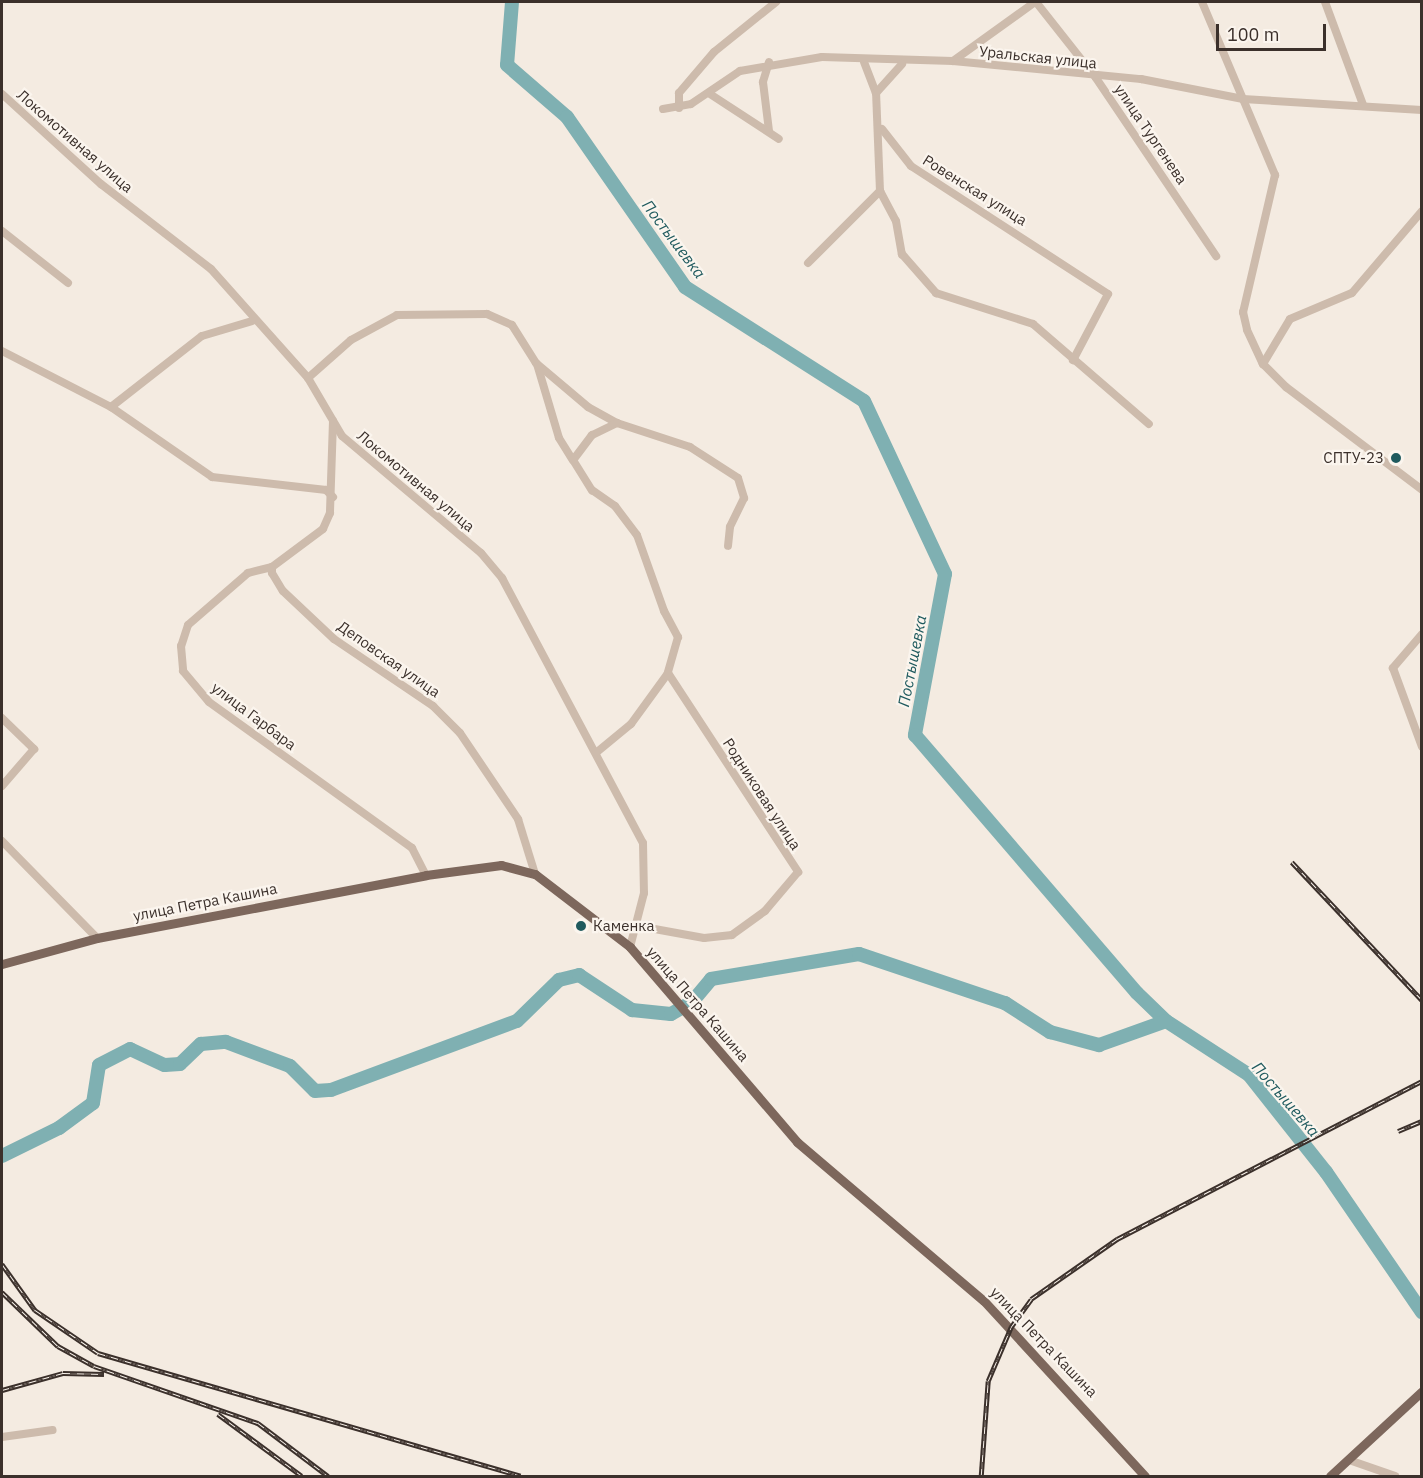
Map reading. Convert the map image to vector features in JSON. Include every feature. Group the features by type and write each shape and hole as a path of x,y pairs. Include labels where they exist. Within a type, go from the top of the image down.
{"main road":[{"name":"улица Петра Кашина","path":"2,964 97,938 426,875 501,866 535,874 630,947 797,1142 984,1300 1145,1476"},
{"path":"1330,1476 1422,1391"}],"street":[{"path":"679,108 679,93 707,59 776,2"},
{"path":"953,61 1036,2"},
{"name":"улица Тургенева","path":"1036,2 1096,78 1216,256"},
{"path":"1202,2 1275,176 1243,312 1263,364 1422,490"},
{"path":"1325,2 1363,105"},
{"name":"Уральская улица","path":"663,109 679,108 710,94 721,81 769,62 822,57 902,64 953,61 1096,78 1141,79 1243,99 1422,110"},
{"path":"769,62 763,82 769,131"},
{"path":"864,62 876,93 882,129 880,191 896,221 902,254 936,293 1033,324 1149,424"},
{"path":"876,93 902,64"},
{"name":"Локомотивная улица","path":"2,94 101,184 211,269 252,321 308,378 342,436 481,553 502,578 597,752 647,859 638,926 630,947"},
{"path":"710,94 769,131 779,140"},
{"name":"Ровенская улица","path":"882,129 911,166 1035,243 1108,294 1073,360"},
{"path":"808,263 880,191"},
{"path":"1263,364 1290,319 1352,293 1422,211"},
{"path":"2,231 68,283"},
{"path":"308,378 351,340 412,311 487,314 512,325 536,363 559,438 592,490 615,506 637,535 662,597 664,611 678,637 668,673 630,724 597,752"},
{"path":"111,407 202,336 252,321"},
{"path":"2,351 111,407 212,477 326,490 333,497"},
{"path":"536,363 588,407 617,423 690,447 738,478 744,498 730,527 728,546"},
{"path":"272,567 323,529 333,497 333,421"},
{"path":"573,460 592,435 617,423"},
{"name":"Деповская улица","path":"272,567 283,591 334,639 433,706 460,733 518,819 535,874"},
{"name":"улица Гарбара","path":"272,567 248,573 188,625 182,634 183,671 208,702 412,848 426,875"},
{"path":"1422,634 1393,668 1422,747"},
{"name":"Родниковая улица","path":"638,926 704,938 732,935 765,911 798,872 668,673"},
{"path":"2,718 34,749 2,786"},
{"path":"2,841 97,938"},
{"path":"2,1437 53,1430"},
{"path":"1349,1460 1395,1476"}],"waterway":[{"name":"Постышевка","path":"512,2 507,65 567,117 685,287 864,401 945,574 915,735 1137,993 1166,1021 1249,1075 1326,1172 1422,1312"},
{"name":"Каменка","path":"2,1156 59,1128 93,1103 99,1065 130,1049 165,1065 180,1064 201,1044 226,1042 290,1066 315,1091 331,1090 517,1021 559,980 579,975 632,1010 671,1014 692,1002 711,979 859,954 1005,1003 1050,1032 1099,1045 1166,1021"}],"railway":[{"path":"1292,862 1422,1000"},
{"path":"981,1476 988,1381 1011,1327 1031,1299 1117,1239 1422,1081"},
{"path":"1398,1131 1422,1121"},
{"path":"2,1264 35,1310 98,1353 520,1476"},
{"path":"2,1292 58,1346 94,1366 258,1423 328,1476"},
{"path":"2,1390 63,1373 104,1374"},
{"path":"218,1414 302,1476"}],"place":[{"name":"СПТУ-23","path":"1396,458"},
{"name":"Каменка","path":"581,926"}]}
